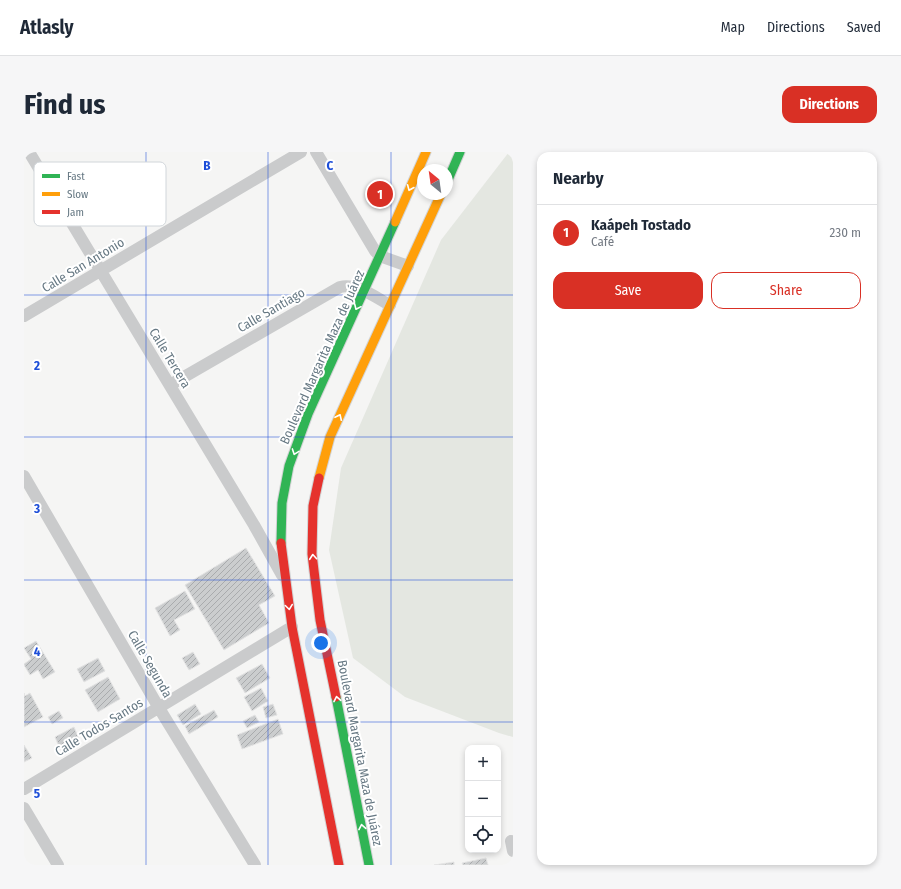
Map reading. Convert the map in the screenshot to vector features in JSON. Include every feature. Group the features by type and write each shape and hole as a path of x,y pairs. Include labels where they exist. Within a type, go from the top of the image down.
{"main road":[{"name":"Boulevard Margarita Maza de Juárez","path":"339,865 292,627 281,547 282,503 289,466 308,414 426,152"},
{"path":"453,168 460,152"},
{"name":"Boulevard Margarita Maza de Juárez","path":"369,865 320,620 312,554 313,506 320,471 330,436 438,200"}],"street":[{"name":"Calle Tercera","path":"29,152 35,162"},
{"name":"Calle San Antonio","path":"24,316 301,152"},
{"path":"316,152 375,251 380,256 408,266"},
{"name":"Calle Tercera","path":"74,226 254,525 285,580"},
{"name":"Calle Santiago","path":"170,385 340,287 352,286 390,305"},
{"name":"Calle Segunda","path":"24,476 159,708 255,865"},
{"name":"Calle Todos Santos","path":"24,789 292,627"},
{"path":"24,808 58,865"}],"shaded area":[{"path":"509,152 513,152 513,737 405,697 353,658 329,550 341,468 441,240"}],"building":[{"path":"246,548 275,596 259,605 269,623 224,650 185,585"},
{"path":"185,591 195,609 174,620 180,630 170,636 155,608"},
{"path":"36,641 55,672 43,679 38,670 30,675 24,665 31,659 24,648"},
{"path":"193,652 200,664 189,670 182,658"},
{"path":"98,658 105,671 84,682 77,669"},
{"path":"262,664 270,678 245,693 236,678"},
{"path":"108,677 120,699 98,712 85,690"},
{"path":"261,688 268,701 252,711 244,697"},
{"path":"24,693 25,696 30,693 43,717 24,727"},
{"path":"195,704 201,714 183,725 177,715"},
{"path":"273,704 277,715 266,718 263,707"},
{"path":"214,710 218,717 189,734 185,726"},
{"path":"59,711 63,718 52,724 48,717"},
{"path":"255,715 259,722 247,728 243,721"},
{"path":"278,719 283,734 242,749 237,735"},
{"path":"74,727 79,739 60,749 55,737"},
{"path":"24,745 32,758 24,762"},
{"path":"486,858 488,865 463,865 462,863"},
{"path":"454,862 454,865 434,865"}],"traffic: fast":[{"path":"453,168 460,152"},
{"path":"281,543 282,503 289,466 308,414 395,222"},
{"path":"336,697 369,865"}],"traffic: slow":[{"path":"395,222 426,152"},
{"path":"319,478 330,437 438,200"}],"traffic: jam":[{"path":"319,478 313,506 312,554 320,620 336,697"},
{"path":"281,543 292,627 339,865"}],"place":[{"name":"Kaápeh Tostado","path":"380,194"}]}
